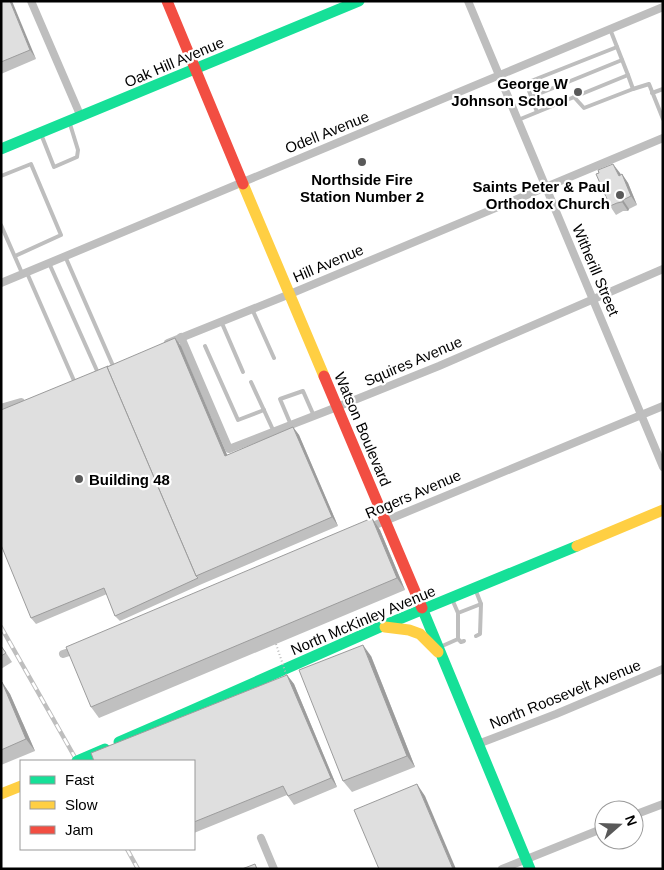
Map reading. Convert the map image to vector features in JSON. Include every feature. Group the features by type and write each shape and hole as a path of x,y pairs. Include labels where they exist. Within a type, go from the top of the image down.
{"street":[{"path":"31,1 81,117"},
{"name":"Watson Boulevard","path":"167,1 528,864"},
{"name":"Oak Hill Avenue","path":"1,149 358,1"},
{"name":"Witherill Street","path":"468,1 663,467"},
{"name":"Odell Avenue","path":"1,283 663,7"},
{"name":"Hill Avenue","path":"163,345 663,138"},
{"name":"Squires Avenue","path":"181,337 229,450 439,366 663,270"},
{"path":"83,381 117,367"},
{"path":"1,408 33,398"},
{"name":"Rogers Avenue","path":"358,532 663,406"},
{"name":"North McKinley Avenue","path":"79,760 380,627 663,510"},
{"path":"380,627 409,630 420,634 440,652"},
{"path":"63,654 89,644"},
{"name":"North Roosevelt Avenue","path":"478,744 556,714 663,669"},
{"path":"644,812 663,804"},
{"path":"502,869 528,864 594,833"},
{"path":"261,838 274,869"}],"lane":[{"path":"610,29 632,89"},
{"path":"537,112 526,84 617,47"},
{"path":"531,97 622,60"},
{"path":"518,120 628,75"},
{"path":"574,97 584,108 648,84 662,116"},
{"path":"652,93 663,89"},
{"path":"40,133 54,167 77,158 78,150 69,121"},
{"path":"1,176 31,164 61,235 15,256"},
{"path":"1,225 15,256 83,381"},
{"path":"65,256 117,367"},
{"path":"49,263 83,381"},
{"path":"252,309 274,358"},
{"path":"221,321 243,372"},
{"path":"205,346 238,420 264,410"},
{"path":"251,382 274,432"},
{"path":"291,425 280,399 302,391 314,416"},
{"path":"475,589 481,604 478,616 480,634 476,636"},
{"path":"452,598 458,613 458,637 461,642 464,641"},
{"path":"458,613 481,604"},
{"path":"458,624 464,621"},
{"path":"440,652 464,633"}],"path":[{"path":"276,644 287,677"}],"building":[{"path":"1,1 10,1 30,50 1,62"},
{"name":"Saints Peter & Paul Orthodox Church","path":"613,164 619,176 622,174 631,196 622,202 610,206 596,174 599,173 598,170"},
{"path":"175,338 225,456 293,427 332,517 196,576 107,367"},
{"name":"Building 48","path":"108,366 198,578 115,616 104,588 31,618 1,545 1,410"},
{"path":"372,518 397,578 91,707 66,647"},
{"path":"363,645 407,756 343,781 299,670"},
{"path":"1,646 6,653 1,656"},
{"path":"287,675 331,778 288,796 283,786 195,822 195,760 94,760 91,753"},
{"path":"1,682 26,739 1,750"},
{"path":"417,784 453,869 379,869 354,810"},
{"path":"255,864 257,869 242,869"}],"railway":[{"path":"1,627 76,760"},
{"path":"128,850 138,869"}],"traffic: fast":[{"path":"1,149 359,1"},
{"path":"179,716 380,627 577,546"},
{"path":"422,608 530,869"},
{"path":"119,742 179,716"},
{"path":"79,760 105,749"}],"traffic: slow":[{"path":"243,184 324,376"},
{"path":"577,546 663,510"},
{"path":"385,627 409,630 420,634 438,652"},
{"path":"1,794 20,786"}],"traffic: jam":[{"path":"167,1 243,184"},
{"path":"324,376 422,608"}],"place":[{"name":"George W Johnson School","path":"578,92"},
{"name":"Northside Fire Station Number 2","path":"362,162"},
{"name":"Saints Peter & Paul Orthodox Church","path":"620,195"},
{"name":"Building 48","path":"79,479"}]}
